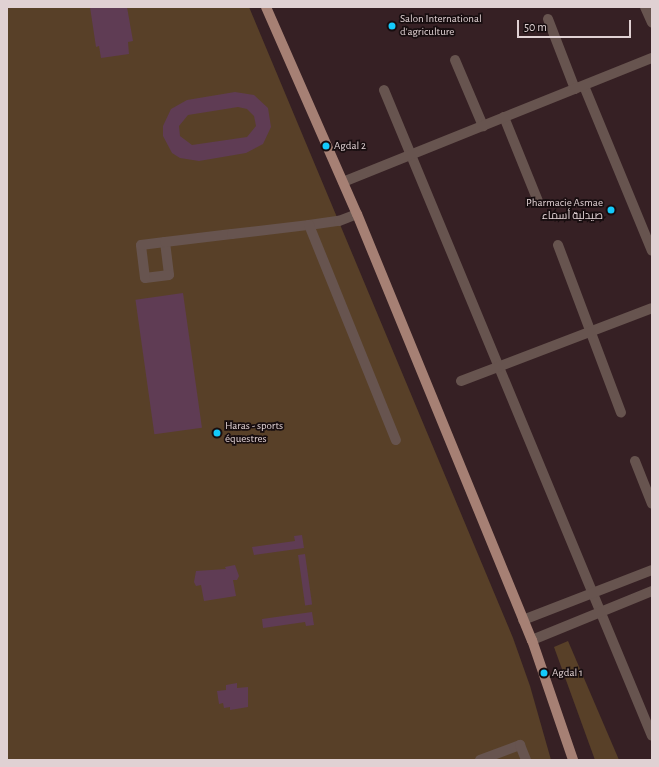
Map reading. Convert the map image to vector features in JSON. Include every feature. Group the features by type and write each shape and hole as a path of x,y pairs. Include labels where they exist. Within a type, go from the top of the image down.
{"main road":[{"path":"266,7 357,214 532,640 571,759"}],"street":[{"path":"645,7 652,23"},
{"path":"548,19 580,87 652,251"},
{"path":"343,182 652,58"},
{"path":"455,60 483,126"},
{"path":"384,90 594,593 652,736"},
{"path":"504,117 538,201"},
{"path":"165,242 339,221 357,214"},
{"path":"309,225 396,440"},
{"path":"558,245 622,413"},
{"path":"461,381 652,308"},
{"path":"635,461 652,504"},
{"path":"523,620 652,570"},
{"path":"532,640 601,610 652,591"},
{"path":"480,760 520,745 526,760"}],"shaded area":[{"name":"Haras - sports équestres","path":"7,7 249,7 513,638 530,686 551,760 7,760"},
{"path":"568,641 619,760 595,760 554,647"}],"building":[{"path":"90,7 127,7 133,41 128,42 129,54 101,58 99,46 96,47"},
{"path":"235,92 254,95 268,108 271,127 263,144 246,153 199,161 180,158 172,153 163,136 163,126 171,109 187,100","holes":["238,107 247,109 254,116 256,126 247,137 192,145 180,136 179,126 188,115"]},
{"path":"183,293 202,428 154,434 135,300"},
{"path":"302,535 304,548 254,555 252,547 295,541 294,536"},
{"path":"305,554 312,605 305,605 298,555"},
{"path":"235,565 239,576 237,580 233,580 236,596 204,601 201,585 196,586 194,582 196,571 226,569 225,567"},
{"path":"312,612 314,625 306,626 305,622 263,628 262,619"},
{"path":"237,683 237,688 248,687 248,707 230,710 230,707 224,708 223,703 219,704 217,691 226,690 226,685"}],"place":[{"name":"Salon International d'agriculture","path":"392,26"},
{"name":"Agdal 2","path":"326,146"},
{"name":"Pharmacie Asmae صيدلية أسماء","path":"611,210"},
{"name":"Haras - sports équestres","path":"217,433"},
{"name":"Agdal 1","path":"544,673"}]}
